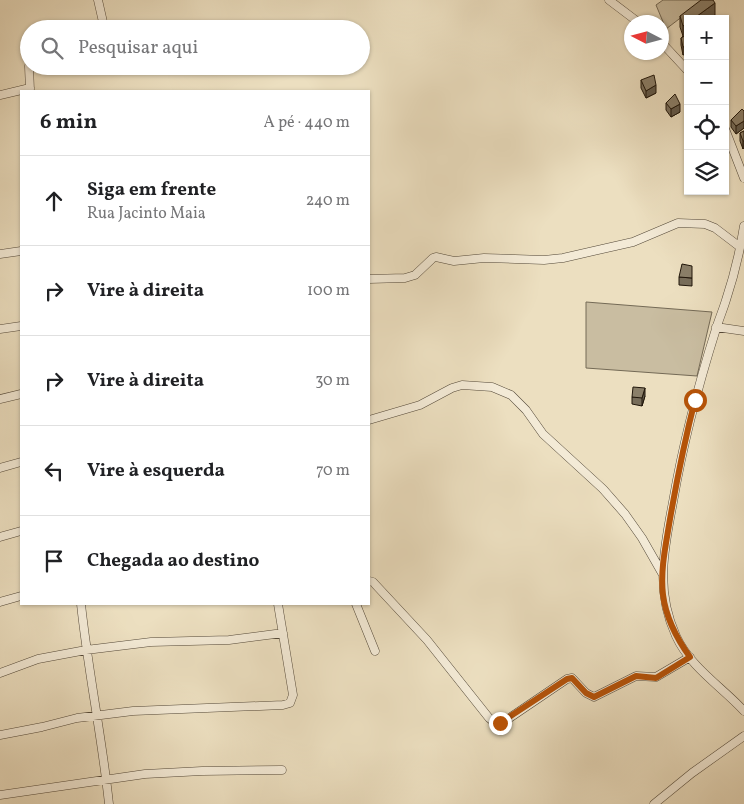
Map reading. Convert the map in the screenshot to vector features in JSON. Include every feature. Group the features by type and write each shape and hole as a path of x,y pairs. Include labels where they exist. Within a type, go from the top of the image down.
{"street":[{"path":"98,0 103,20"},
{"path":"609,0 629,15"},
{"path":"669,51 684,67"},
{"path":"29,75 30,90"},
{"path":"0,95 20,92"},
{"path":"729,139 744,178"},
{"path":"370,279 405,278 415,275 436,257 454,261 484,258 544,260 563,258 633,242 678,222 705,224 715,228 740,247"},
{"path":"744,226 732,281 716,327 695,400 676,481 662,572 663,596 676,637 690,657 744,712"},
{"path":"0,254 20,251"},
{"path":"0,330 20,326"},
{"path":"716,327 744,331"},
{"path":"370,420 420,405 452,388 462,385 492,388 511,395 526,410 542,434 603,489 625,514 662,572"},
{"path":"0,399 20,394"},
{"path":"0,468 20,462"},
{"path":"0,537 20,530"},
{"path":"370,581 373,582 427,640 494,722 500,723 505,721 567,679 572,678 586,693 594,697 636,676 656,678 690,657"},
{"path":"0,602 20,596"},
{"path":"81,605 109,804"},
{"path":"0,735 77,718 159,710 283,705 290,703 293,695 278,605"},
{"path":"356,605 375,651"},
{"path":"0,673 38,659 86,650 151,642 229,640 282,633"},
{"path":"654,804 692,773 744,736"},
{"path":"0,795 145,774 282,770"}],"shaded area":[{"path":"663,0 704,0 669,27 669,15 660,15 656,5"},
{"path":"586,302 712,312 697,376 586,368"}],"building":[{"path":"701,0 713,0 715,3 698,15 684,15 683,26 680,16"},
{"path":"684,36 683,47 681,38"},
{"path":"654,75 656,85 646,91 641,80"},
{"path":"675,94 680,104 671,109 666,103"},
{"path":"742,109 744,111 744,121 736,126 731,120"},
{"path":"744,131 744,141 743,141 740,133"},
{"path":"682,264 692,266 692,278 679,277"},
{"path":"633,387 645,388 642,398 632,397"}],"route":[{"path":"500,723 567,679 572,678 576,680 586,693 594,697 636,676 656,678 690,657 676,637 669,619 663,596 662,572 676,481 695,400"}]}
